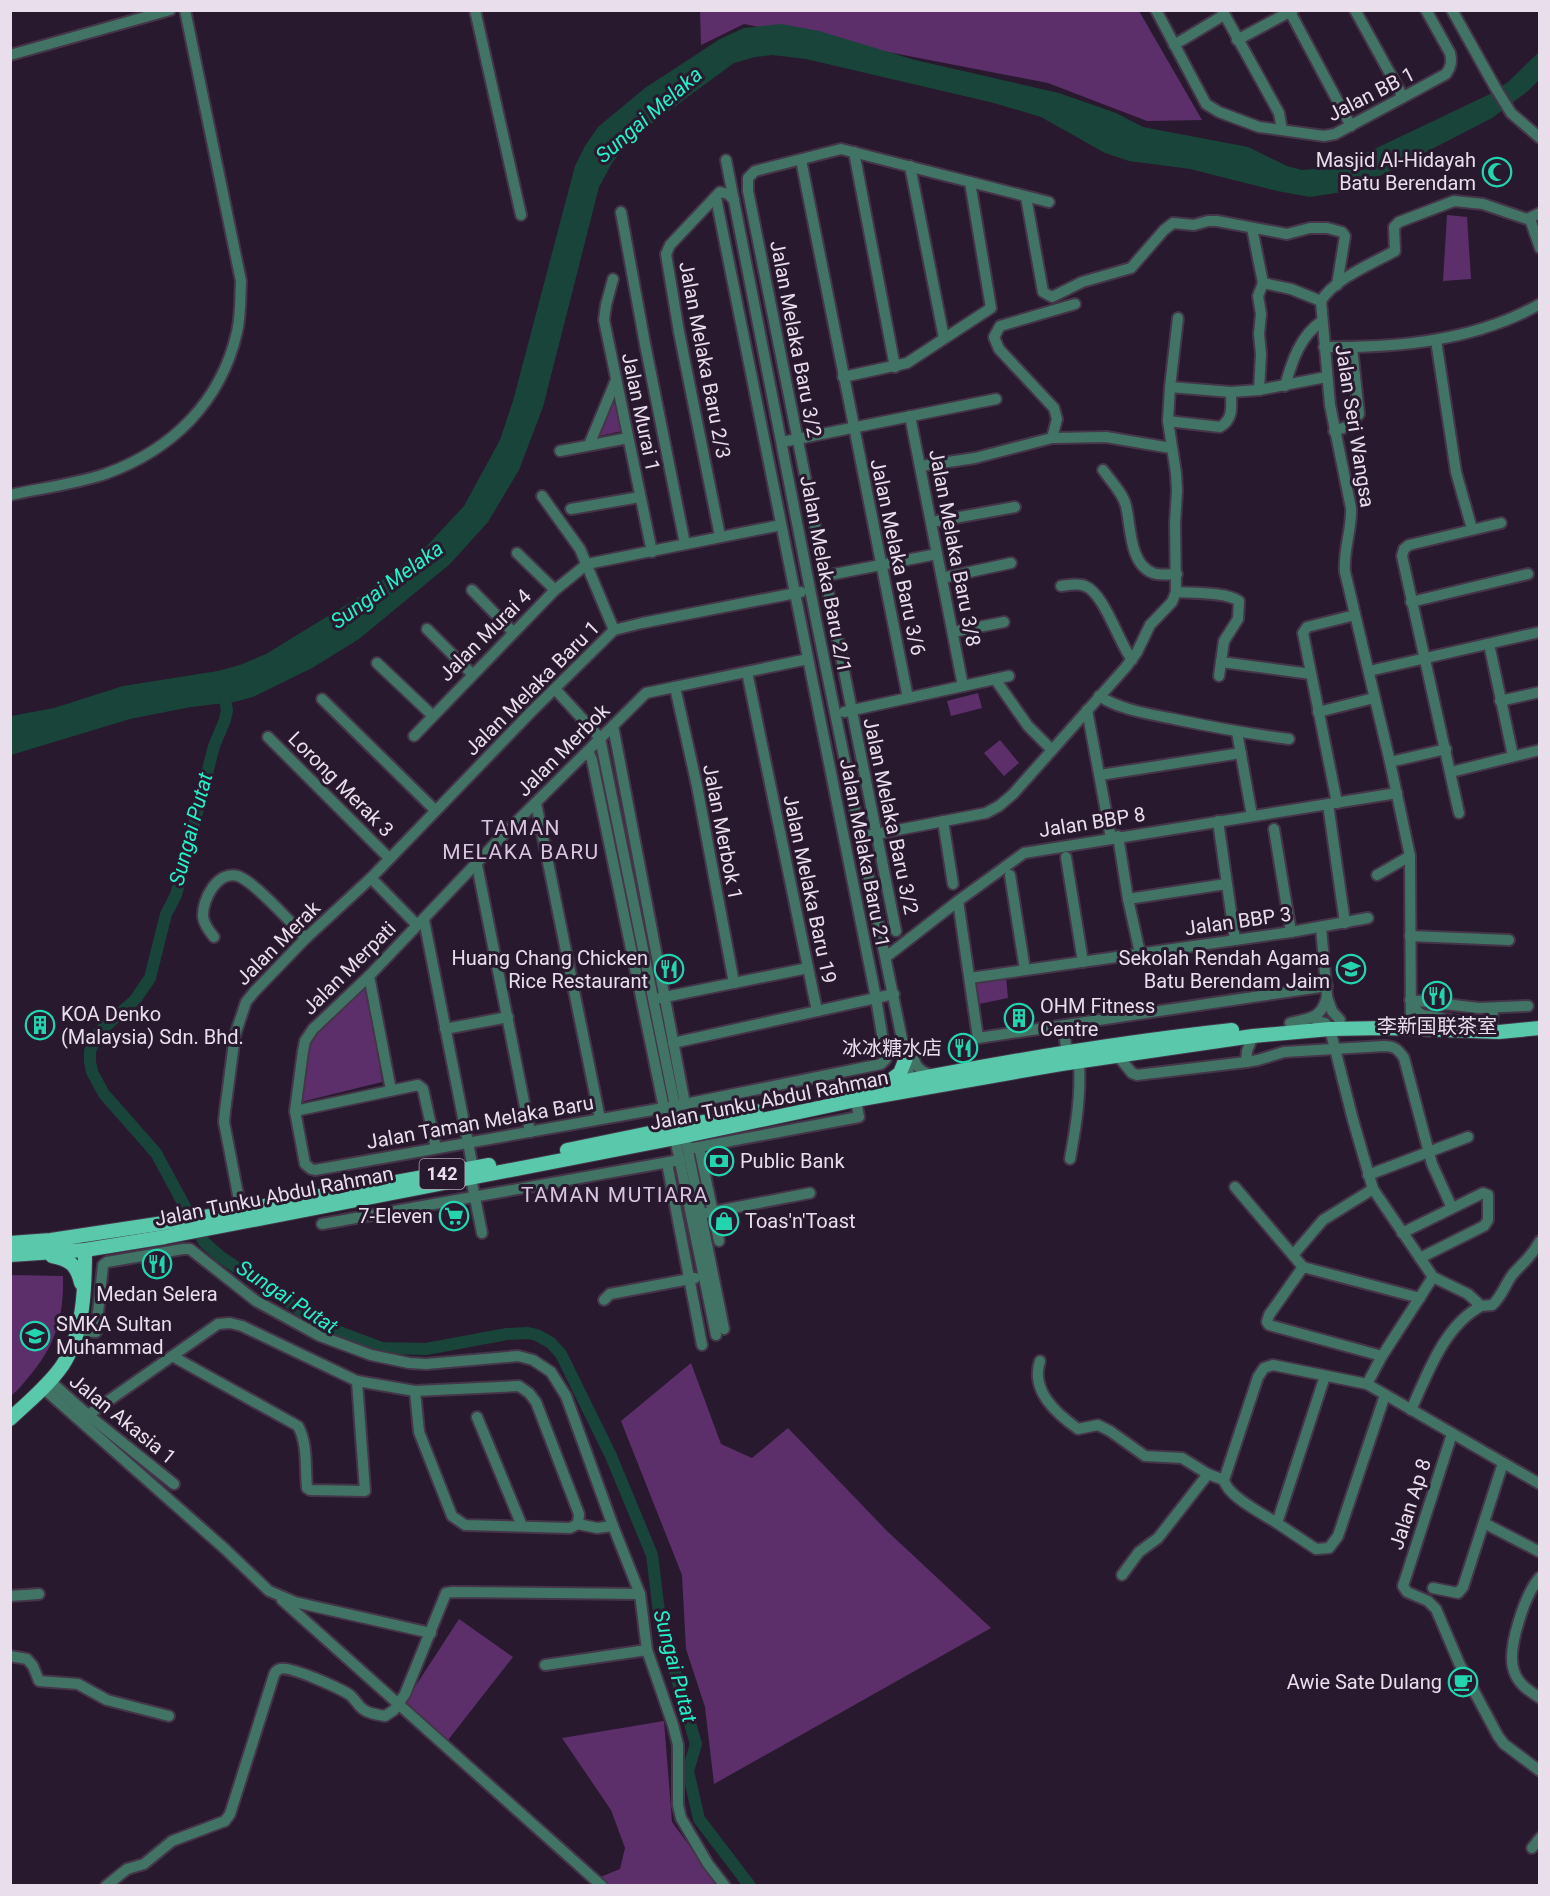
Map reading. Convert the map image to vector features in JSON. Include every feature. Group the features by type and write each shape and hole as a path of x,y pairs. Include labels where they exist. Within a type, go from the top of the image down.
{"main road":[{"name":"Jalan Tunku Abdul Rahman","path":"1411,1025 1462,1022 1492,1024 1539,1020"},
{"name":"Jalan Tunku Abdul Rahman","path":"680,1126 856,1100 911,1085 934,1076 1066,1053 1290,1023 1411,1025 1499,1032 1539,1028"},
{"name":"Jalan Tunku Abdul Rahman","path":"10,1243 163,1230 211,1222 472,1173 680,1126 882,1086 911,1085 1335,1024"},
{"path":"882,1086 900,1073 906,1058"},
{"name":"Jalan Tunku Abdul Rahman","path":"211,1222 241,1210 472,1173"},
{"name":"Jalan Tunku Abdul Rahman","path":"10,1255 85,1250 163,1230"},
{"path":"83,1297 85,1250 98,1239 163,1230"},
{"path":"10,1243 36,1246 71,1243 85,1250"},
{"path":"10,1419 46,1384 67,1357 77,1331 90,1261 95,1252 102,1247"},
{"path":"30,1255 53,1256 71,1262 79,1276 83,1297"}],"street":[{"path":"10,55 170,10"},
{"path":"10,495 103,474 166,443 183,428 209,396 229,356 237,332 241,281 185,10"},
{"path":"475,10 521,214"},
{"name":"Jalan BB 1","path":"1156,10 1206,104 1219,112 1259,127 1330,136 1446,74 1451,68 1450,53 1425,10"},
{"path":"1355,10 1403,97"},
{"path":"1452,10 1511,112 1539,138"},
{"path":"1238,40 1290,11 1351,126"},
{"path":"1174,45 1223,13 1279,113 1282,130"},
{"path":"970,182 991,308 918,357 895,366 843,376 801,160 841,148 1049,202"},
{"path":"854,152 895,366"},
{"name":"Jalan Melaka Baru 2/1","path":"726,160 810,590 894,994"},
{"name":"Jalan Melaka Baru 3/2","path":"801,160 755,171 748,178 748,191 896,931"},
{"path":"910,166 944,338"},
{"path":"716,198 720,192 724,192 732,196 734,200"},
{"path":"1026,197 1043,292 1052,297 1082,282 1131,268 1164,230 1173,224 1194,225 1208,221 1287,234 1310,228 1327,228 1342,232 1345,236 1337,285"},
{"name":"Jalan Melaka Baru 2/1","path":"716,198 808,659"},
{"name":"Jalan Melaka Baru 2/3","path":"716,198 670,245 666,254 680,337 720,536"},
{"path":"1263,283 1291,289 1321,301 1329,290 1395,251 1394,227 1396,223 1450,201 1483,204 1535,216 1539,248"},
{"path":"621,212 684,544"},
{"path":"1252,228 1263,283 1258,296 1261,314 1259,390"},
{"name":"Jalan Murai 1","path":"613,279 604,320 652,552"},
{"name":"Jalan Seri Wangsa","path":"1321,301 1326,377 1334,431 1352,518 1344,558 1345,572 1410,856 1411,1025"},
{"path":"1052,438 1057,419 1054,408 999,349 994,337 1000,326 1074,304"},
{"path":"1324,347 1436,340 1494,326 1539,304"},
{"path":"861,837 986,813 999,806 1013,794 1132,660 1150,625 1172,602 1176,592 1177,574 1175,523 1177,482 1168,421 1178,318"},
{"path":"1285,386 1301,343 1307,333 1322,321"},
{"path":"1436,340 1456,472 1472,529"},
{"path":"1334,431 1349,426 1359,414 1352,347"},
{"name":"Jalan Melaka Baru 3/6","path":"843,376 908,698"},
{"path":"1170,387 1231,392 1285,386 1326,377"},
{"path":"589,445 616,380"},
{"path":"1168,421 1220,427 1228,422 1231,416 1231,392"},
{"path":"782,442 852,424 910,416 996,399"},
{"name":"Jalan Melaka Baru 3/8","path":"910,416 963,686"},
{"path":"921,466 975,458 1052,438 1106,437 1171,448"},
{"path":"560,451 628,438"},
{"path":"1103,470 1126,505 1136,555 1143,566 1153,573 1177,574"},
{"path":"542,496 580,549 614,630"},
{"path":"571,509 640,497"},
{"path":"932,522 1015,507"},
{"path":"1459,813 1402,556 1404,549 1416,542 1501,523"},
{"path":"587,564 781,525"},
{"path":"517,553 555,590"},
{"path":"824,576 937,554"},
{"path":"942,578 1011,563"},
{"name":"Jalan Murai 4","path":"414,736 555,590 587,564"},
{"path":"1411,602 1528,574"},
{"path":"1061,586 1081,585 1094,592 1114,625 1124,650 1132,660"},
{"path":"472,590 513,632"},
{"name":"Jalan Melaka Baru 1","path":"460,785 614,630 642,622 810,590"},
{"path":"1176,592 1233,598 1239,602 1238,619 1226,636 1219,676"},
{"path":"1345,923 1333,803 1303,637 1304,629 1355,615"},
{"path":"953,632 1004,622"},
{"path":"427,629 472,674"},
{"path":"1369,671 1539,632"},
{"path":"1489,644 1514,756"},
{"path":"675,687 808,659"},
{"name":"Jalan Melaka Baru 21","path":"680,1126 881,1064 887,1055 808,659"},
{"path":"1221,662 1311,674"},
{"path":"377,663 432,715"},
{"name":"Jalan Melaka Baru 19","path":"747,672 817,1011"},
{"path":"835,714 1009,676"},
{"path":"995,679 1028,726 1052,750"},
{"name":"Jalan Merbok","path":"506,832 646,693 675,687"},
{"name":"Jalan Merbok 1","path":"675,687 697,786 734,983"},
{"path":"555,689 600,738 645,953 673,1043 680,1126 680,1160 696,1215"},
{"path":"1500,701 1539,693"},
{"path":"1099,696 1115,705 1139,711 1237,732 1289,739"},
{"path":"1318,712 1374,698"},
{"path":"322,699 435,810"},
{"path":"1087,710 1140,953"},
{"path":"613,726 644,890 680,1126 720,1332"},
{"path":"1237,732 1252,816"},
{"name":"Lorong Merak 3","path":"268,736 389,858"},
{"path":"1390,762 1446,750"},
{"path":"1452,777 1539,750"},
{"path":"588,751 592,760 633,955 680,1126 712,1212 719,1241"},
{"path":"1100,774 1241,753"},
{"name":"Jalan Merak","path":"241,1210 224,1122 235,1035 246,1002 306,938 371,878 460,785"},
{"name":"Jalan BBP 8","path":"886,957 1024,853 1396,792"},
{"path":"536,803 600,1119"},
{"path":"943,821 953,884"},
{"path":"1218,821 1235,940"},
{"path":"1274,829 1291,932"},
{"name":"Jalan Merpati","path":"305,1164 295,1111 303,1051 309,1034 369,976 506,832"},
{"path":"1377,875 1410,856"},
{"path":"1066,857 1083,962"},
{"path":"477,865 530,1132"},
{"path":"1010,875 1025,970"},
{"path":"214,937 204,920 203,913 210,893 218,882 223,878 233,876 239,877 258,891 306,938"},
{"path":"371,878 420,922 469,1143 475,1198 482,1233"},
{"path":"1128,899 1226,884"},
{"path":"620,894 644,890"},
{"path":"958,901 978,1038 1327,992"},
{"name":"Jalan BBP 3","path":"969,978 1291,932 1368,918"},
{"path":"1321,927 1327,992 1335,1024 1334,1049 1373,1189 1433,1277 1468,1294 1481,1306"},
{"path":"1410,936 1509,940"},
{"path":"633,955 645,953"},
{"path":"659,999 808,968"},
{"path":"369,976 391,1090"},
{"path":"1290,1023 1318,1015 1325,1006 1327,992"},
{"path":"673,1043 894,994"},
{"path":"894,994 911,1085"},
{"path":"894,994 904,1016 914,1062 921,1072 934,1076"},
{"path":"1410,1000 1493,1008 1528,1006"},
{"path":"1410,1000 1418,1012 1423,1015 1462,1022"},
{"path":"1492,1024 1493,1008"},
{"path":"445,1029 508,1017"},
{"path":"1063,1026 1066,1053"},
{"path":"1246,1062 1247,1051 1253,1036"},
{"path":"1118,1056 1132,1073 1137,1075 1246,1062 1284,1052 1393,1046 1404,1058 1429,1152 1452,1208"},
{"path":"1070,1160 1079,1113 1079,1062"},
{"path":"295,1111 418,1085 423,1089 436,1149"},
{"path":"680,1126 835,1122 859,1117 856,1100"},
{"name":"Jalan Taman Melaka Baru","path":"305,1164 315,1170 600,1119 680,1126"},
{"path":"1368,1175 1468,1137"},
{"path":"322,1224 680,1160"},
{"path":"667,1163 702,1346"},
{"path":"1235,1187 1303,1267 1420,1298"},
{"path":"1293,1255 1323,1220 1373,1189"},
{"path":"696,1215 810,1193"},
{"path":"1402,1233 1483,1193 1489,1197 1488,1220 1484,1226 1420,1258"},
{"path":"163,1230 165,1252"},
{"path":"1411,1410 1442,1346 1467,1314 1481,1306 1492,1305 1496,1302 1509,1280 1533,1254 1539,1241"},
{"path":"77,1331 96,1332 103,1265 107,1262 190,1250 256,1301 320,1335 371,1355 426,1364 518,1356 541,1364 551,1372 566,1396 640,1594 647,1650 678,1745 678,1805 681,1818 708,1864 725,1886"},
{"path":"1303,1267 1269,1315 1267,1322 1269,1325 1382,1356"},
{"path":"604,1300 610,1294 708,1276"},
{"path":"1367,1384 1382,1356 1433,1277"},
{"path":"88,1415 218,1324 230,1323 242,1326 357,1381 415,1391 519,1386 536,1402 579,1514 578,1524"},
{"path":"172,1356 298,1426 302,1433 307,1488 310,1490 365,1491 357,1381"},
{"path":"1040,1361 1037,1372 1047,1402 1078,1429 1098,1425 1145,1456 1182,1458 1208,1474 1224,1480"},
{"path":"1385,1395 1338,1536 1329,1548 1316,1549 1232,1493 1225,1485 1224,1480 1258,1377 1263,1368 1278,1365 1367,1384 1539,1484"},
{"path":"1277,1523 1325,1376"},
{"path":"46,1384 262,1585 602,1886"},
{"name":"Jalan Akasia 1","path":"46,1384 174,1484"},
{"path":"415,1391 419,1432 452,1516 465,1525 570,1528 578,1524 597,1528 613,1526"},
{"path":"477,1417 522,1526"},
{"name":"Jalan Ap 8","path":"1452,1434 1403,1586 1407,1592 1428,1601 1436,1609 1459,1663 1498,1736 1504,1744 1539,1771"},
{"path":"1433,1587 1454,1593 1461,1590 1503,1463"},
{"path":"1122,1575 1139,1552 1158,1538 1208,1474"},
{"path":"1484,1523 1539,1552"},
{"path":"1539,1577 1531,1587 1519,1616 1512,1663 1519,1681 1539,1698"},
{"path":"106,1886 127,1869 144,1864 172,1841 225,1821 230,1815 259,1719 278,1669 293,1670 346,1693 371,1713 385,1716 399,1704 414,1676 444,1596 452,1592 640,1594"},
{"path":"10,1596 39,1594"},
{"path":"277,1596 431,1633"},
{"path":"545,1665 647,1650"},
{"path":"10,1656 27,1659 33,1666 39,1681 78,1684 107,1700 169,1716"},
{"path":"1532,1848 1539,1838"}],"shaded area":[{"path":"700,11 1139,11 1202,120 1147,121 1048,83 744,24 701,45"},
{"path":"1447,215 1467,217 1471,279 1443,281"},
{"path":"616,403 622,431 599,436 609,406"},
{"path":"978,693 982,708 951,716 947,701"},
{"path":"1000,740 1019,763 1004,776 984,753"},
{"path":"1006,977 1008,998 979,1004 975,985 980,981"},
{"path":"366,983 382,1082 301,1102 299,1090 313,1033"},
{"name":"SMKA Sultan Muhammad","path":"11,1275 63,1276 63,1291 59,1319 51,1343 37,1367 11,1396"},
{"path":"691,1363 721,1444 752,1458 788,1428 887,1531 991,1628 714,1784 705,1707 686,1649 682,1575 621,1421"},
{"path":"459,1619 513,1657 448,1740 398,1713"},
{"path":"664,1721 672,1822 718,1885 599,1886 593,1880 620,1869 625,1848 611,1810 562,1738"}],"water":[{"name":"Sungai Melaka","path":"781,24 819,31 915,60 1059,93 1116,113 1143,127 1248,147 1287,166 1302,170 1345,163 1490,94 1508,82 1539,52 1539,80 1492,118 1374,179 1342,192 1310,197 1190,169 1129,161 1105,153 1041,117 994,103 806,59 772,55 734,63 632,138 612,163 599,187 543,407 519,470 488,522 450,564 359,639 312,668 253,697 130,719 11,755 11,716 54,708 123,686 218,671 240,665 266,654 359,597 424,549 464,506 500,440 513,401 575,166 585,146 598,127 645,88 720,39 744,28"}],"waterway":[{"name":"Sungai Putat","path":"223,688 227,710 225,720 214,746 176,895 166,914 150,978 135,1000 99,1032 90,1051 92,1072 104,1094 156,1153 204,1242 221,1257 303,1312 337,1331 382,1348 426,1349 507,1334 528,1333 551,1343 561,1354 611,1456 652,1555 660,1620 696,1744 688,1771 699,1819 750,1886"}],"place":[{"name":"Masjid Al-Hidayah Batu Berendam","path":"1497,172"},
{"name":"Huang Chang Chicken Rice Restaurant","path":"669,969"},
{"name":"Sekolah Rendah Agama Batu Berendam Jaim","path":"1351,969"},
{"name":"李新国联茶室","path":"1437,996"},
{"name":"OHM Fitness Centre","path":"1019,1018"},
{"name":"KOA Denko (Malaysia) Sdn. Bhd.","path":"40,1025"},
{"name":"冰冰糖水店","path":"963,1048"},
{"name":"Public Bank","path":"719,1161"},
{"name":"7-Eleven","path":"454,1216"},
{"name":"Toas'n'Toast","path":"724,1221"},
{"name":"Medan Selera","path":"157,1264"},
{"name":"SMKA Sultan Muhammad","path":"35,1336"},
{"name":"Awie Sate Dulang","path":"1463,1682"}],"district":[{"name":"TAMAN MELAKA BARU","path":"521,840"},
{"name":"TAMAN MUTIARA","path":"615,1195"}]}
